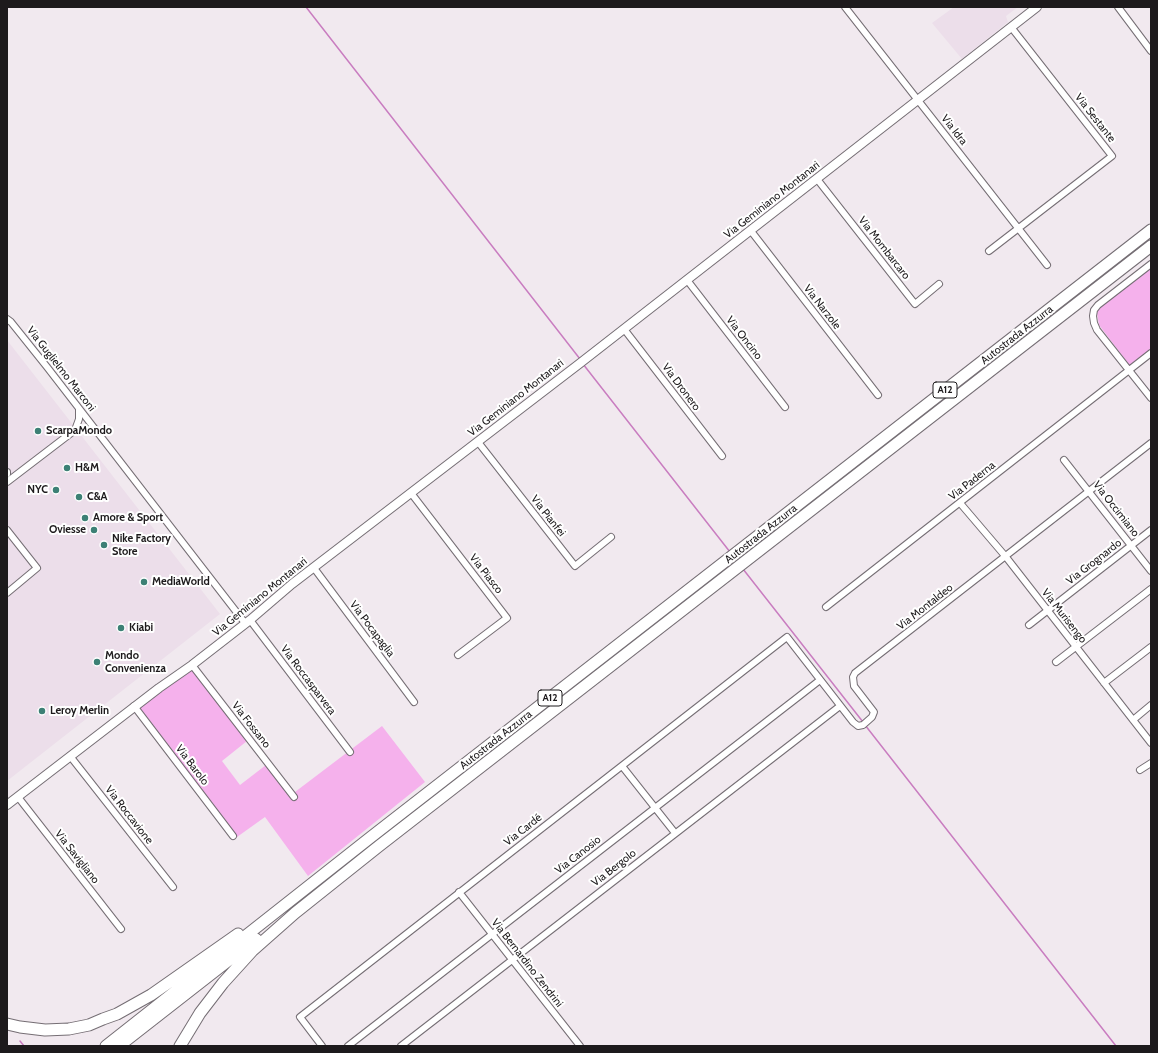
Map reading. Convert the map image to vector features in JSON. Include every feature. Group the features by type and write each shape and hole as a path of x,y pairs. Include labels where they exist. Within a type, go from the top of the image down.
{"highway":[{"name":"Autostrada Azzurra","path":"371,837 1151,230"},
{"name":"Autostrada Azzurra","path":"379,846 1151,246"},
{"path":"119,1046 175,996 371,837"},
{"path":"7,1024 45,1030 69,1029 89,1024 130,1007 151,995 371,837"},
{"path":"106,1046 379,846"},
{"path":"180,1046 200,1013 223,983 252,951 295,913 379,846"}],"street":[{"name":"Via Idra","path":"845,7 1047,265"},
{"name":"Via Geminiano Montanari","path":"7,805 134,706 192,665 314,568 751,231 1037,7"},
{"path":"1118,7 1151,51"},
{"name":"Via Sestante","path":"989,251 1112,156 1011,28"},
{"name":"Via Mombarcaro","path":"818,179 915,304 939,284"},
{"name":"Via Narzole","path":"751,231 878,395"},
{"path":"1151,264 1098,305 1093,314 1094,323 1097,330 1151,398"},
{"name":"Via Oncino","path":"687,280 785,407"},
{"name":"Via Guglielmo Marconi","path":"7,319 11,322 247,621"},
{"name":"Via Dronero","path":"624,329 722,456"},
{"name":"Via Paderna","path":"826,607 1151,352"},
{"path":"7,482 75,430 79,420 79,408"},
{"path":"75,430 86,429 97,432"},
{"name":"Via Pianfei","path":"478,442 574,566 611,538"},
{"name":"Via Montaldeo","path":"787,637 856,726 863,725 873,716 873,711 854,686 854,674 1151,443"},
{"name":"Via Occimiano","path":"1064,460 1151,571"},
{"name":"Via Piasco","path":"411,493 508,618 458,655"},
{"name":"Via Murisengo","path":"960,503 1006,557 1151,743"},
{"path":"7,530 37,568 7,593"},
{"name":"Via Grognardo","path":"1029,625 1151,530"},
{"name":"Via Pocapaglia","path":"314,568 414,702"},
{"path":"1056,662 1151,589"},
{"name":"Via Roccasparvera","path":"247,621 350,752"},
{"name":"Via Cardé","path":"322,1046 300,1017 787,637"},
{"path":"1104,683 1151,647"},
{"name":"Via Fossano","path":"192,665 294,797"},
{"name":"Via Canosio","path":"348,1046 820,680"},
{"path":"1133,720 1151,705"},
{"name":"Via Barolo","path":"134,706 233,836"},
{"name":"Via Bergolo","path":"401,1046 840,706"},
{"name":"Via Roccavione","path":"70,756 173,886"},
{"path":"1140,770 1151,763"},
{"path":"622,766 675,833"},
{"name":"Via Savigliano","path":"18,796 121,929"},
{"name":"Via Bernardino Zendrini","path":"459,892 580,1046"}],"shaded area":[{"path":"954,7 1018,7 1006,16 1008,22 962,59 932,23"},
{"path":"1151,267 1151,349 1130,366 1099,325 1097,313 1099,307"},
{"path":"7,340 220,614 7,781"},
{"path":"192,669 247,741 222,761 240,785 266,765 291,795 382,726 425,782 308,876 265,817 237,837 138,709"}],"waterway":[{"path":"306,7 580,359"},
{"path":"583,364 730,552"},
{"path":"743,569 863,722"},
{"path":"865,725 1116,1046"},
{"path":"20,1041 24,1046"}],"place":[{"name":"ScarpaMondo","path":"38,431"},
{"name":"H&M","path":"67,468"},
{"name":"NYC","path":"56,490"},
{"name":"C&A","path":"79,497"},
{"name":"Amore & Sport","path":"85,518"},
{"name":"Oviesse","path":"94,530"},
{"name":"Nike Factory Store","path":"104,545"},
{"name":"MediaWorld","path":"144,582"},
{"name":"Kiabi","path":"121,628"},
{"name":"Mondo Convenienza","path":"97,662"},
{"name":"Leroy Merlin","path":"42,711"}]}
